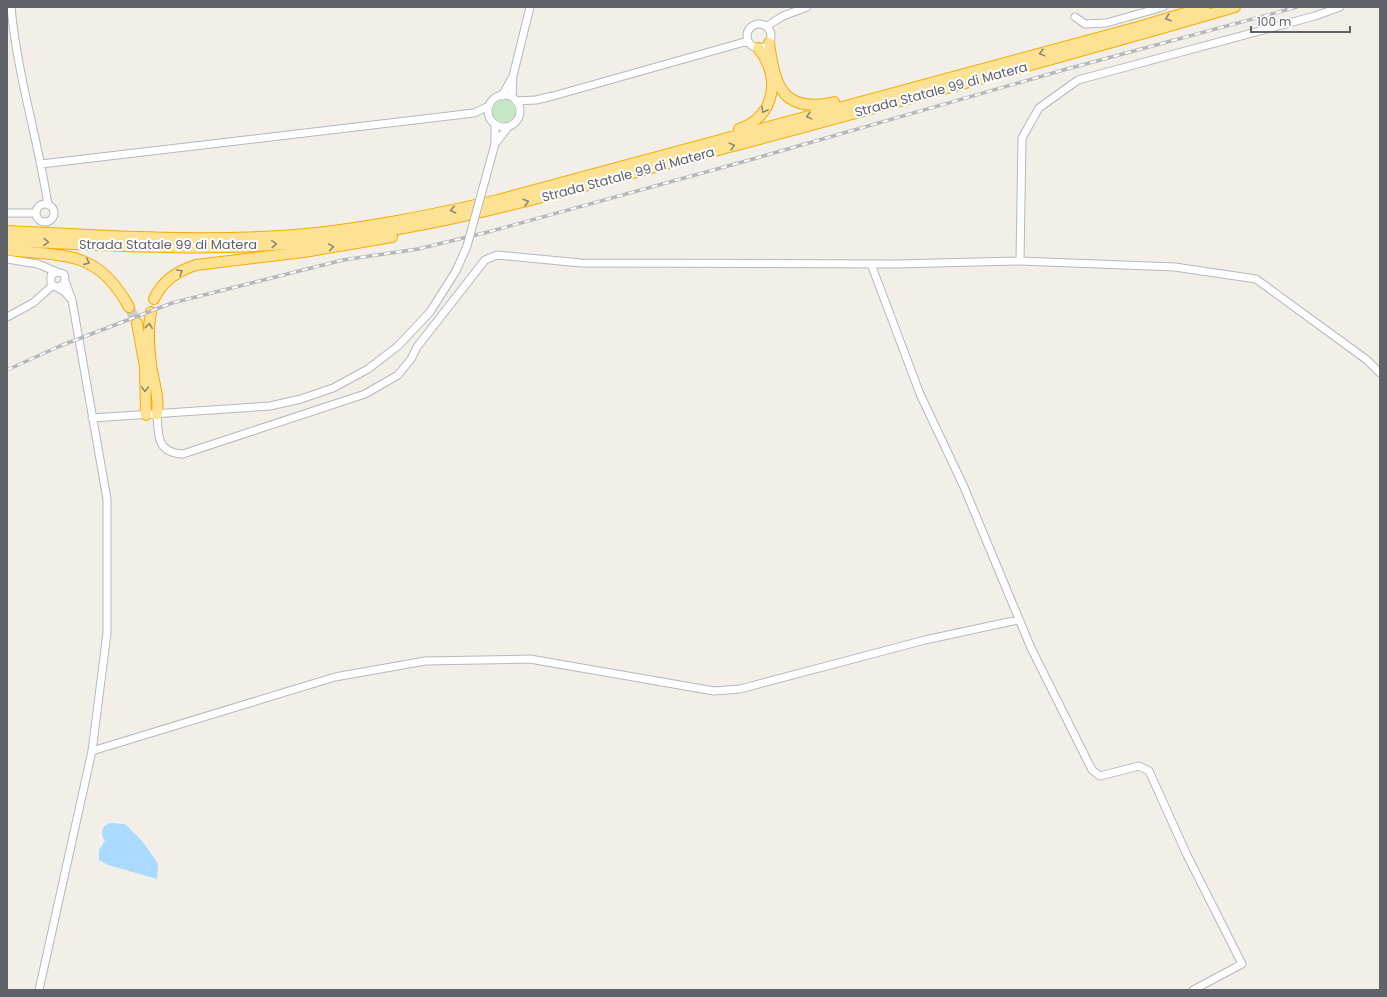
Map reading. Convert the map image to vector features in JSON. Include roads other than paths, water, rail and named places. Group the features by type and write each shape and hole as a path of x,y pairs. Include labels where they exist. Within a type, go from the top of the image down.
{"highway":[{"path":"7,231 158,239 295,235 407,220 498,200 603,172 1205,7"},
{"name":"Strada Statale 99 di Matera","path":"7,241 157,247 225,247 297,243 409,228 506,207 947,88 1235,7"},
{"path":"769,44 771,60 781,89 789,98 798,104 809,106 833,103 984,64 1025,57"},
{"path":"603,172 675,146 750,125 760,118 767,108 771,94 772,79 767,62 758,48"},
{"path":"154,300 162,285 169,278 186,268 304,252 378,239 439,227 506,207"},
{"path":"7,250 78,258 93,264 107,275 119,289 129,307"},
{"path":"151,312 148,339 152,373 158,392 157,414"},
{"path":"136,323 145,367 146,415"}],"street":[{"path":"11,7 14,37 41,164 48,205 53,212 51,220 43,222 38,219 36,213 40,206 48,205"},
{"path":"502,96 513,76 530,7"},
{"path":"767,26 772,36 769,44 758,48 748,41 747,33 752,26 759,24 767,26 783,16 807,7"},
{"path":"1075,17 1085,24 1106,23 1163,7"},
{"path":"1020,261 1022,138 1038,108 1044,103 1078,80 1315,16 1340,7"},
{"path":"41,164 474,113 490,106 494,99 502,96 514,99 536,100 748,41"},
{"path":"513,76 514,99 520,112"},
{"path":"92,418 270,406 301,399 333,388 368,369 398,346 430,312 456,271 467,246 496,144 508,127 517,121 520,112 536,100"},
{"path":"490,106 496,144"},
{"path":"474,113 508,127"},
{"path":"7,213 36,213"},
{"path":"157,414 158,432 162,445 166,451 173,454 184,454 365,394 398,375 411,359 417,347 485,260 497,255 581,263 871,264 1020,261 1175,267 1256,279 1367,360 1380,373"},
{"path":"7,260 38,264 64,274 72,300 106,499 107,633 92,750 39,990"},
{"path":"38,264 50,278 55,287 72,300"},
{"path":"871,264 920,394 964,487 1018,620 1094,773 1103,775 1139,766 1149,771 1187,855 1242,964 1193,990"},
{"path":"50,278 57,272"},
{"path":"7,318 33,303 55,287 63,286 65,281"},
{"path":"92,750 335,677 425,661 530,659 714,691 734,689 925,640 1018,620"}],"water":[{"path":"107,824 125,824 143,842 158,864 157,879 108,865 99,860 99,850 105,841 102,836 102,830"}],"tunnel":[{"path":"129,307 137,323"}],"railway":[{"path":"7,370 60,346 172,303 343,260 418,249 488,232 746,161 1067,69 1297,7"}]}
